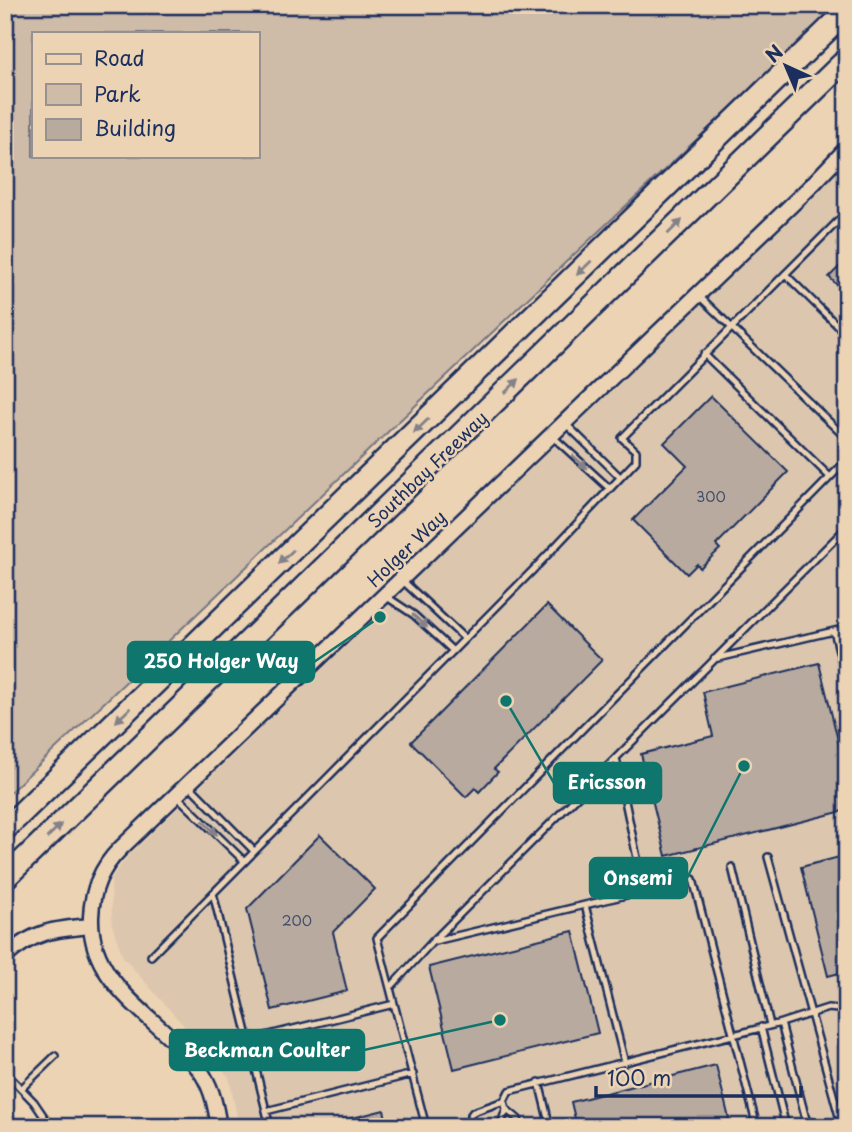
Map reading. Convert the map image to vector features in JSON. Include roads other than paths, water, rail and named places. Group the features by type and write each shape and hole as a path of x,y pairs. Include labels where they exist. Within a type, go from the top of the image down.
{"highway":[{"name":"Southbay Freeway","path":"5,829 847,11"},
{"path":"633,220 659,208 686,184 847,26"},
{"name":"Southbay Freeway","path":"5,878 847,59"}],"street":[{"name":"Holger Way","path":"91,926 94,892 100,874 120,849 809,188 847,148"},
{"path":"5,957 33,936 47,931 91,926 96,951 106,972 204,1076 213,1096 219,1127"}],"lane":[{"path":"151,956 535,568 636,461 636,451 622,438 847,212"},
{"path":"785,274 847,335"},
{"path":"698,295 847,439"},
{"path":"704,354 830,477"},
{"path":"565,422 620,477"},
{"path":"551,435 609,488"},
{"path":"426,1127 377,938 847,460"},
{"path":"390,988 432,942 847,527"},
{"path":"401,579 464,639"},
{"path":"385,595 414,615 453,651"},
{"path":"714,659 847,628"},
{"path":"834,631 847,682"},
{"path":"616,758 644,891"},
{"path":"188,784 254,851"},
{"path":"176,795 244,861"},
{"path":"768,857 842,1127"},
{"path":"732,867 770,1025"},
{"path":"432,942 693,879 757,1127"},
{"path":"213,893 270,1127"},
{"path":"585,905 625,1063"},
{"path":"249,1040 394,1004"},
{"path":"500,1127 506,1109 504,1101 509,1091 781,1023 828,1008 847,1010"},
{"path":"781,1023 808,1127"},
{"path":"761,1027 786,1127"},
{"path":"22,1088 55,1056"},
{"path":"5,1072 34,1102 51,1127"},
{"path":"266,1111 412,1074"},
{"path":"539,1082 550,1127"},
{"path":"469,1127 473,1112 504,1101"},
{"path":"506,1109 517,1119 520,1127"}],"place":[{"name":"250 Holger Way","path":"380,617"},
{"name":"Ericsson","path":"506,701"},
{"name":"Onsemi","path":"744,766"},
{"name":"Beckman Coulter","path":"500,1020"}]}
